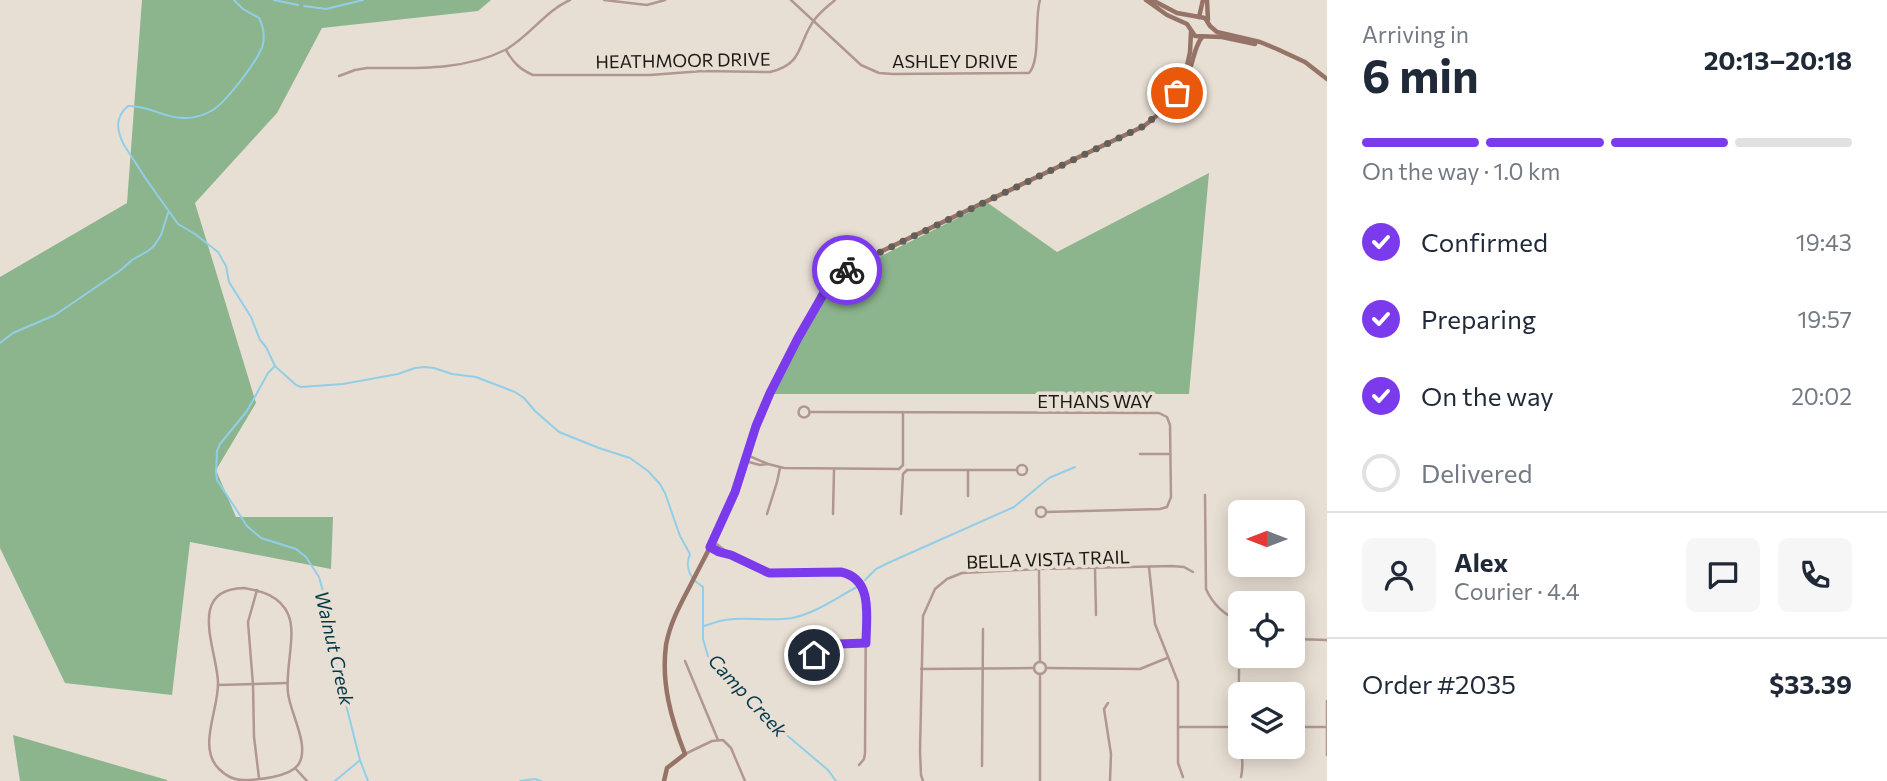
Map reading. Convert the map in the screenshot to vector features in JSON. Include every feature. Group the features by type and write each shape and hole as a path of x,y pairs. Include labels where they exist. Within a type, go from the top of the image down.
{"street":[{"path":"339,76 355,69 462,65 506,50 570,0"},
{"path":"604,0 647,5 665,0"},
{"name":"ASHLEY DRIVE","path":"791,0 861,65 879,73 1023,74 1029,73 1035,64 1040,0"},
{"name":"HEATHMOOR DRIVE","path":"506,50 522,70 533,75 770,72 790,64 798,55 813,21 835,0"},
{"path":"1146,0 1165,14 1184,22 1195,36 1262,44"},
{"path":"1152,0 1177,13 1205,18 1220,33 1277,48 1305,62 1327,79"},
{"path":"1185,76 1190,52 1191,21 1197,17 1205,0"},
{"path":"685,754 667,702 665,660 669,631 731,502 770,393 824,293 846,271 866,259 1144,126 1167,106 1190,70 1197,44 1209,32 1205,0"},
{"name":"ETHANS WAY","path":"810,412 1160,413 1167,417 1170,423 1171,499 1165,508 1046,512"},
{"path":"903,412 903,466 907,470 1017,470"},
{"path":"1140,454 1170,454"},
{"path":"746,458 760,465 768,464 780,468 899,469 903,466"},
{"path":"767,514 780,468"},
{"path":"899,469 903,474 901,514"},
{"path":"833,514 834,470"},
{"path":"903,474 907,470"},
{"path":"968,470 968,496"},
{"path":"1205,495 1206,589 1221,611 1228,615"},
{"path":"711,544 719,552 769,573 839,572 852,575 861,585 865,594 865,756 859,765"},
{"path":"1149,567 1155,624 1178,682 1178,763 1183,777"},
{"name":"BELLA VISTA TRAIL","path":"923,781 920,751 923,616 935,589 947,579 962,573 1039,569 1184,567 1193,572"},
{"path":"1039,569 1040,662"},
{"path":"1095,569 1096,615"},
{"path":"230,590 257,590 278,600 285,607 290,619 292,629 287,683 289,702 303,746 302,758 295,768 284,775 242,780 228,776 215,765 209,748 218,685 208,626 210,609 216,600 230,590"},
{"path":"257,590 248,622 254,737 260,778"},
{"path":"982,629 982,766"},
{"path":"1305,639 1327,640"},
{"path":"805,674 808,661 818,652 839,644 866,643"},
{"path":"1046,668 1140,669 1168,658"},
{"path":"685,661 719,740"},
{"path":"1040,662 1045,664 1046,668"},
{"path":"1034,668 1036,663 1040,662"},
{"path":"921,669 1034,668"},
{"path":"1034,668 1036,673 1040,674"},
{"path":"1040,674 1045,672 1046,668"},
{"path":"1240,670 1240,682"},
{"path":"1040,674 1040,781"},
{"path":"218,685 287,683"},
{"path":"1327,701 1327,755"},
{"path":"1108,703 1104,709 1111,754 1110,781"},
{"path":"1179,727 1228,727"},
{"path":"1305,727 1326,727"},
{"path":"664,781 667,768 675,760 719,740 723,740 731,748 746,781"},
{"path":"1241,777 1244,766 1242,759"},
{"path":"295,768 307,781"},
{"path":"225,781 228,776"}],"green space":[{"path":"142,0 491,0 478,11 322,28 277,113 195,203 256,403 216,470 236,517 333,517 331,569 190,542 172,695 65,683 0,548 0,277 127,203"},
{"path":"1209,173 1189,394 770,394 826,277 863,265 988,203 1057,252"},
{"path":"13,735 167,780 167,781 20,781"}],"waterway":[{"name":"Walnut Creek","path":"234,0 259,18 264,37 255,60 232,91 211,111 192,117 178,118 128,106 120,115 118,130 124,145 178,224 218,252 226,266 229,282 251,317 275,366 301,387 343,384 424,367 476,377 515,392 559,432 630,458 648,471 665,493 680,536 690,554 688,566 692,577"},
{"path":"274,0 298,5"},
{"path":"304,6 326,9 363,0"},
{"path":"0,343 13,333 55,315 148,251 161,235 168,213"},
{"name":"Walnut Creek","path":"274,367 247,411 220,444 217,451 217,480 247,526 261,538 296,549 306,557 319,577 324,595 327,630 360,760 368,781"},
{"path":"865,580 876,569 888,563 1014,507 1049,478 1075,467"},
{"name":"Camp Creek","path":"695,581 703,587 703,639 708,656 724,677 757,710 828,770 836,781"},
{"path":"704,626 733,619 801,616 857,587"},
{"path":"335,781 359,761"},
{"name":"Walnut Creek","path":"520,781 541,781"}],"way so far":[{"path":"847,270 1144,126 1167,106 1177,93"}],"route":[{"path":"814,655 838,644 866,643 865,594 859,581 852,575 841,572 766,572 710,547 735,492 756,426 770,393 813,309 824,293 847,270"}]}
